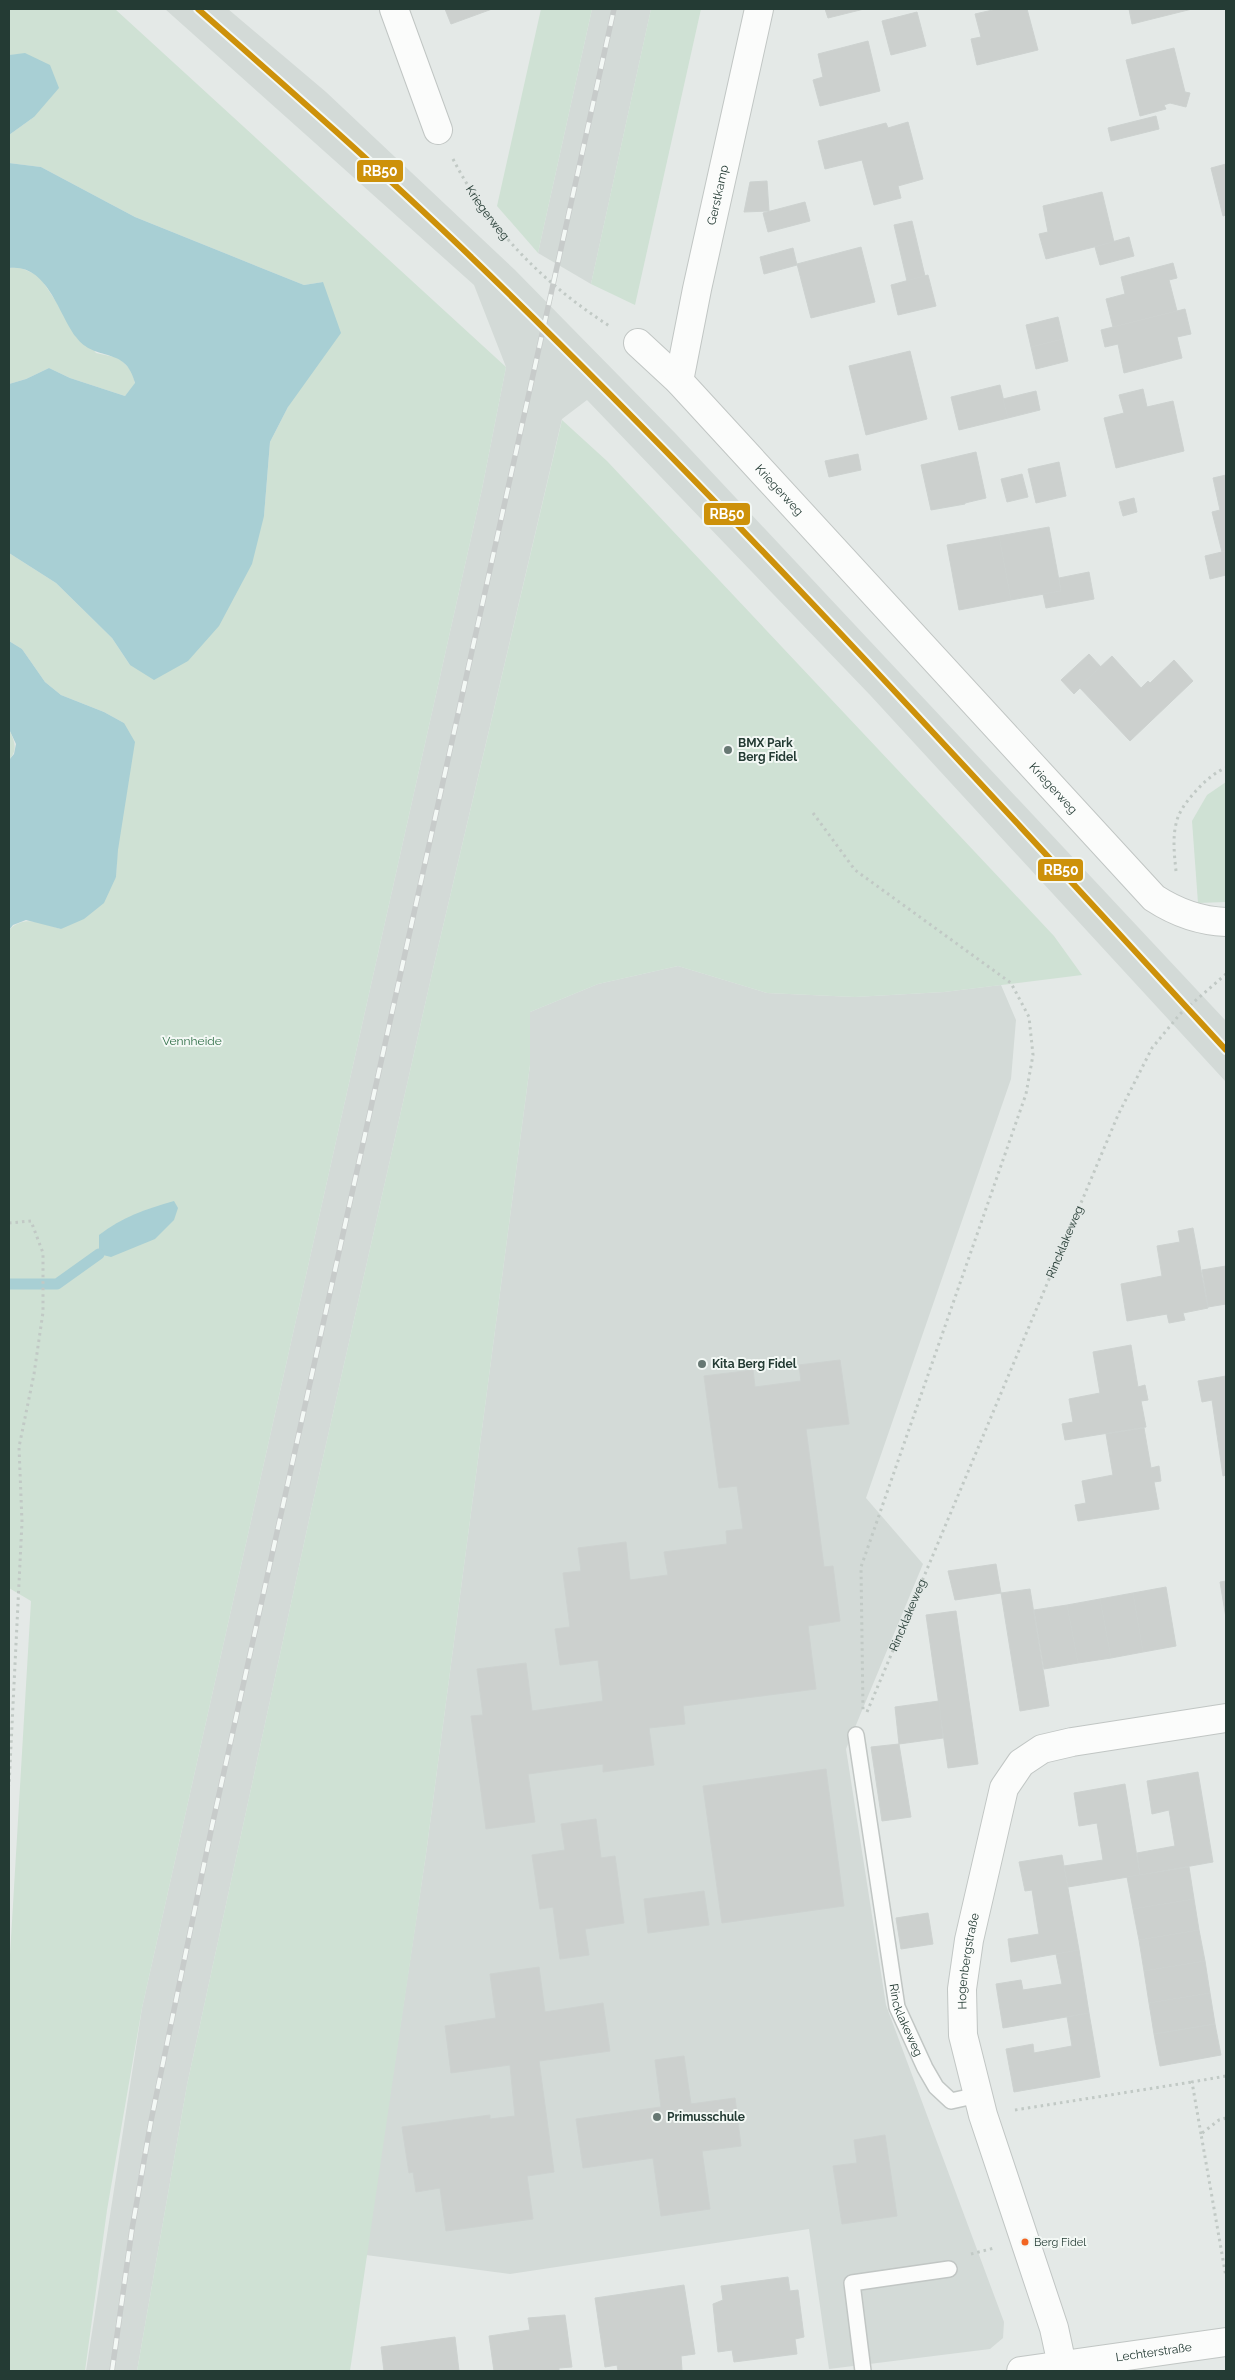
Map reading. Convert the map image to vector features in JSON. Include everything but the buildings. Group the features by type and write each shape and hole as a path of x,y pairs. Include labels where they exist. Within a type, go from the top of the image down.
{"street":[{"path":"394,9 438,130"},
{"name":"Gerstkamp","path":"680,381 697,289 759,9"},
{"name":"Kriegerweg","path":"638,343 680,381 1154,898 1168,907 1204,921 1226,922"},
{"name":"Hogenbergstraße","path":"1062,2365 1054,2328 981,2105 964,2035 962,1989 969,1940 1004,1788 1021,1763 1042,1749 1072,1742 1226,1718"},
{"name":"Lechterstraße","path":"1021,2371 1226,2342"}],"lane":[{"name":"Rincklakeweg","path":"856,1735 897,2007 936,2087 951,2101 981,2105"},
{"path":"863,2371 852,2283 949,2269"}],"path":[{"name":"Kriegerweg","path":"438,130 469,190 516,252 583,309 638,343"},
{"path":"1168,907 1175,892 1173,841 1178,816 1201,785 1226,768"},
{"path":"813,813 855,870 1011,982 1029,1017 1033,1055 1026,1094 861,1567 863,1721"},
{"name":"Rincklakeweg","path":"856,1735 1118,1115 1152,1048 1180,1014 1226,974"},
{"path":"9,1223 30,1221 43,1254 43,1312 34,1374 19,1447 22,1522 9,1786"},
{"path":"981,2105 1192,2082 1226,2076"},
{"path":"1192,2082 1226,2277"},
{"path":"1201,2134 1219,2120 1226,2118"},
{"path":"949,2269 958,2258 994,2248 1024,2236"}],"shaded area":[{"path":"165,9 228,9 326,92 515,270 676,434 1226,1021 1226,1082 870,695 587,400 562,419 433,969 311,1511 187,2085 137,2371 86,2371 142,2008 482,489 506,367 474,285"},
{"path":"592,9 651,9 591,284 538,253"},
{"path":"678,966 767,993 855,997 944,992 1001,985 1016,1020 1011,1079 866,1498 923,1564 846,1749 886,2005 1004,2322 1003,2338 990,2349 829,2369 809,2229 510,2274 366,2255 426,1854 530,1065 530,1012 598,984"}],"green space":[{"name":"Vennheide","path":"9,9 115,9 506,367 482,489 142,2008 107,2210 85,2371 9,2371 9,1972 31,1601 9,1588 9,930 21,922 27,921 61,929 116,877 124,723 104,712 61,695 45,682 22,649 9,641 9,553 56,583 112,638 130,665 264,516 270,442 288,407 323,282 304,285 135,217 41,167 9,163 9,135 34,117 25,54 9,55"},
{"path":"541,9 592,9 538,253 497,206"},
{"path":"651,9 701,9 635,305 591,284"},
{"path":"19,267 39,276 59,306 96,353 119,358 132,371 135,384 125,396 70,378 49,368 26,379 9,384 9,268"},
{"path":"562,420 607,461 1054,936 1082,975 944,992 855,997 767,993 678,966 598,984 530,1012 530,1065 426,1854 350,2371 137,2371 187,2085 311,1511 433,969"},
{"path":"9,729 15,749 9,760"},
{"path":"1226,782 1226,902 1198,903 1192,821 1207,795"}],"water":[{"path":"25,53 50,65 59,88 34,117 9,135 9,55"},
{"path":"9,163 41,167 135,217 304,285 323,282 341,333 288,407 270,442 264,516 252,564 219,626 188,661 154,680 130,665 112,638 56,583 9,553 9,384 26,379 49,368 70,378 125,396 135,383 131,371 125,363 92,350 76,337 42,281 33,273 22,269 9,268"},
{"path":"9,641 22,649 45,682 61,695 104,712 124,723 135,742 118,850 116,877 104,903 84,919 61,929 26,920 13,925 9,930 9,760 14,754 16,744 9,729"},
{"path":"174,1201 178,1208 174,1220 155,1239 111,1257 99,1254 99,1235 116,1223 135,1214"}],"waterway":[{"path":"9,1284 57,1284 99,1254"}],"railway":[{"path":"112,2371 132,2229 151,2121 212,1826 614,9"}],"transit line":[{"name":"RB50","path":"198,9 336,131 437,224 664,449 854,647 1226,1050"}],"place":[{"name":"BMX Park Berg Fidel","path":"728,750"},
{"name":"Kita Berg Fidel","path":"702,1364"},
{"name":"Primusschule","path":"657,2117"},
{"name":"Berg Fidel","path":"1025,2242"}]}
